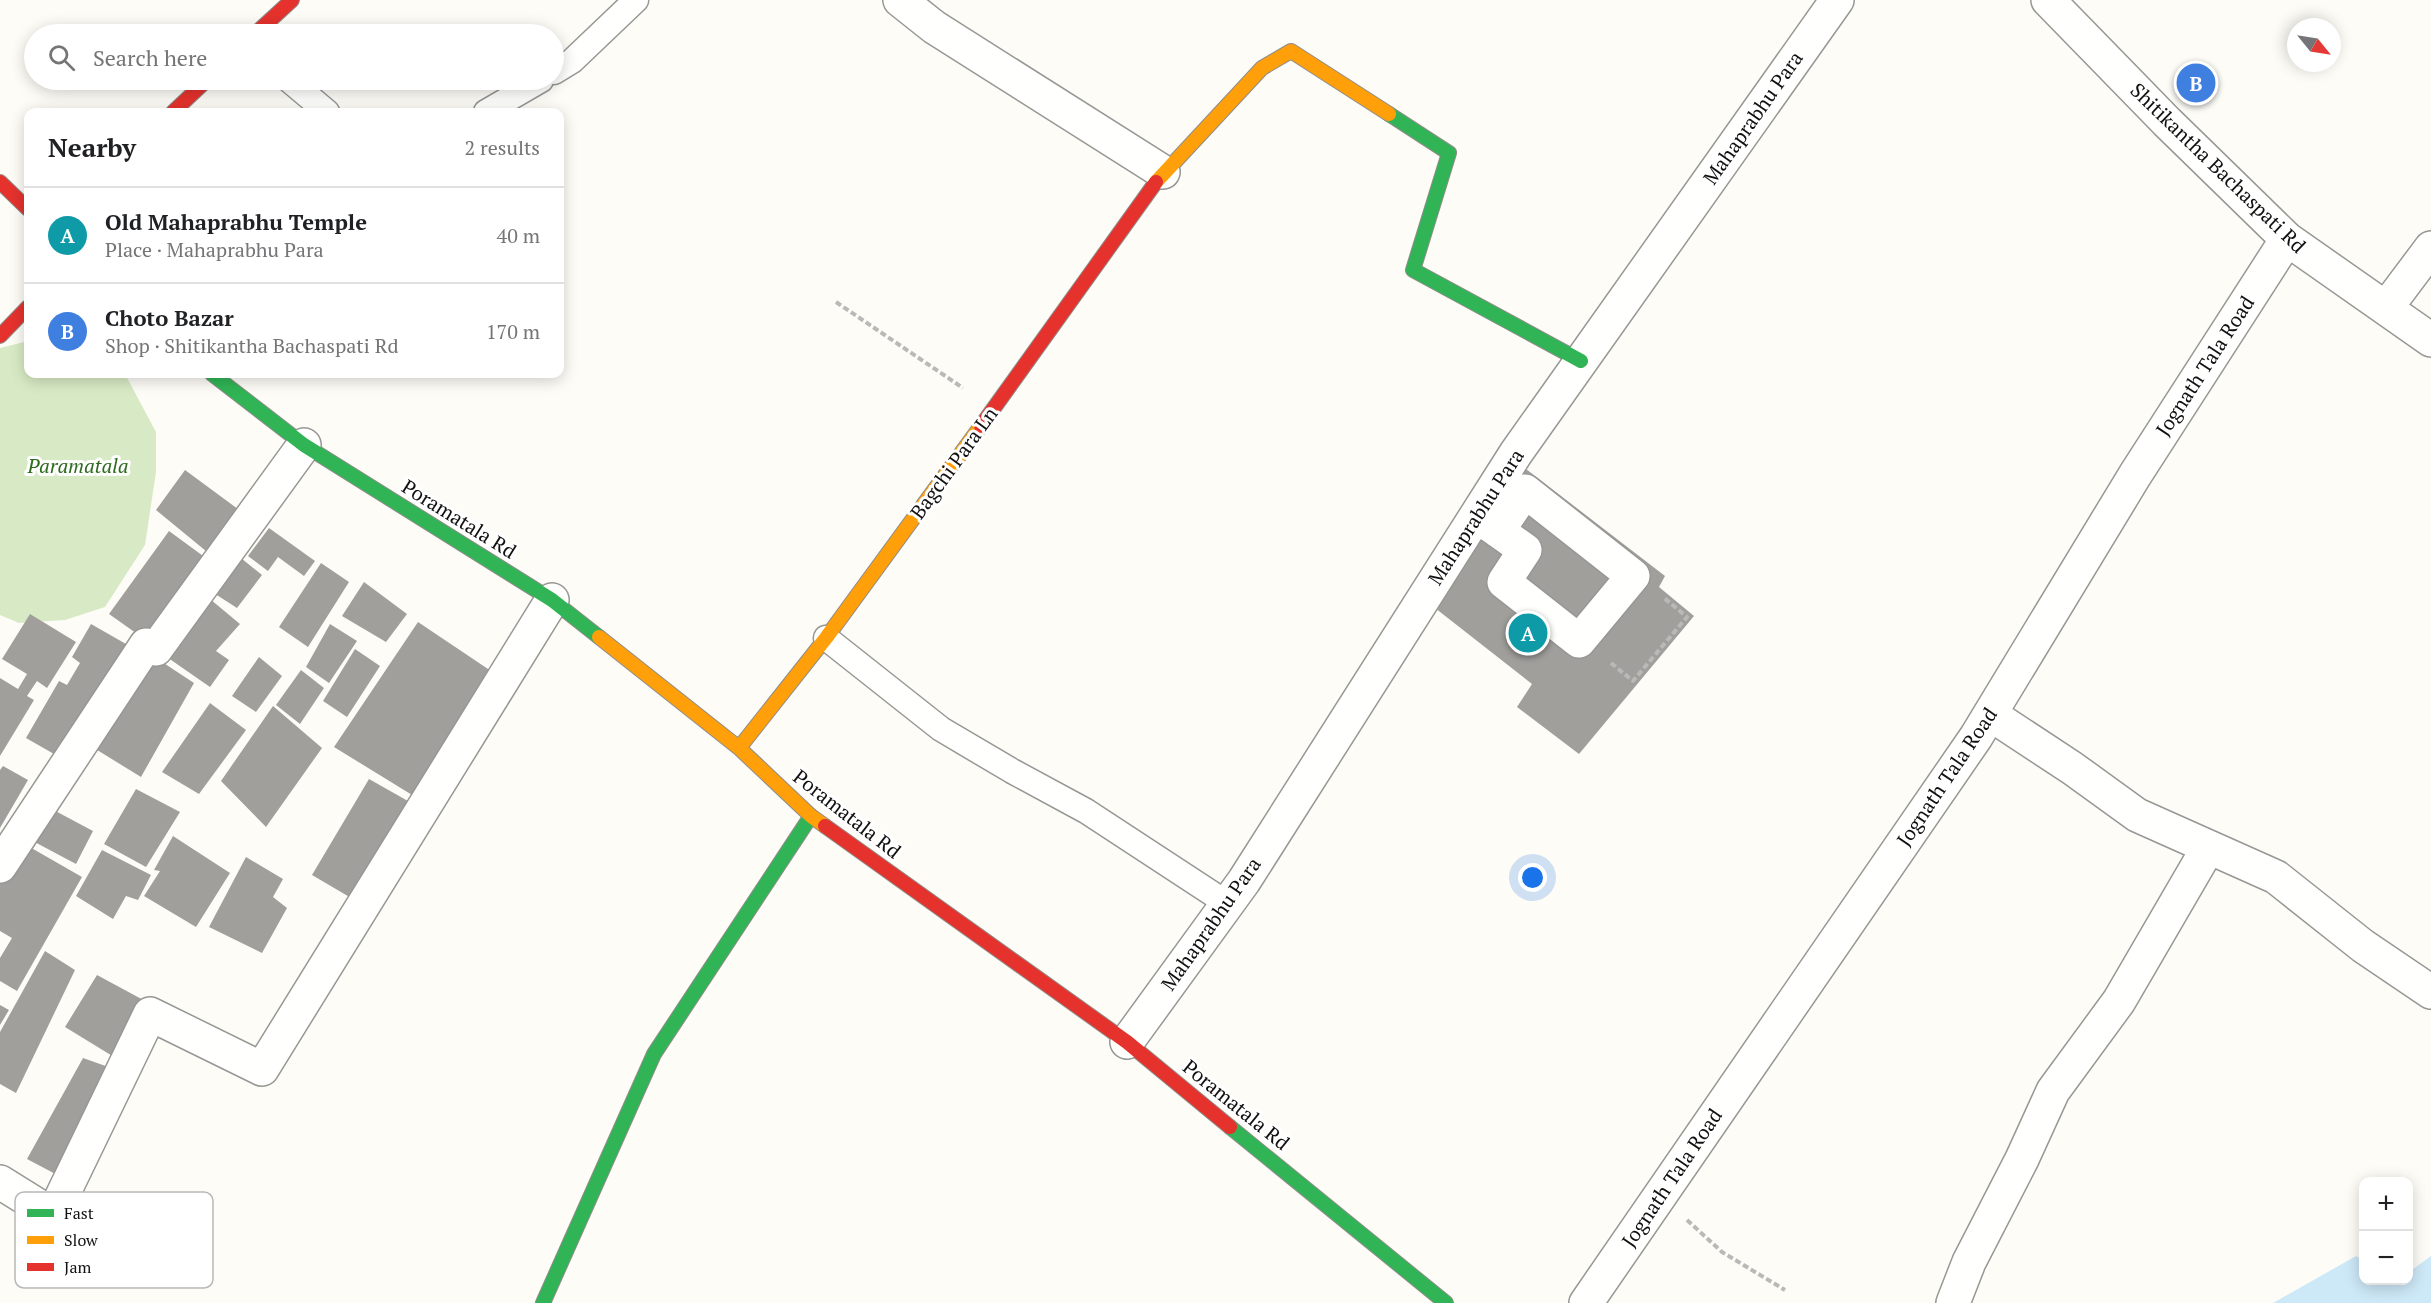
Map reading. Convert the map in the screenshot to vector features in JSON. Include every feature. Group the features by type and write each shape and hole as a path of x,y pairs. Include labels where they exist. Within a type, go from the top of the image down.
{"street":[{"path":"266,24 292,0"},
{"path":"900,0 934,27 1162,172"},
{"name":"Mahaprabhu Para","path":"1127,1042 1228,904 1488,523 1516,453 1837,0"},
{"name":"Shitikantha Bachaspati Rd","path":"2048,0 2167,122 2287,239 2431,340"},
{"name":"Bagchi Para Ln","path":"739,748 826,638 1162,172 1262,68 1291,51 1449,153 1413,270 1581,362"},
{"path":"177,108 196,90"},
{"path":"0,182 24,205"},
{"name":"Jognath Tala Road","path":"1586,1303 1990,714 2135,475 2287,239"},
{"path":"2386,308 2431,248"},
{"path":"0,336 24,311"},
{"name":"Poramatala Rd","path":"217,378 304,446 552,600 739,748 811,816 1127,1042 1439,1300"},
{"path":"0,866 146,645 156,649 304,446"},
{"path":"1526,491 1633,576 1579,641 1504,582 1525,550 1488,523 1526,491"},
{"path":"64,1192 150,1014 262,1069 552,600"},
{"path":"1990,714 2072,768 2137,815 2276,877 2363,946 2431,992"},
{"path":"543,1303 654,1054 811,816"},
{"path":"1953,1303 1969,1262 2022,1160 2052,1091 2119,1001 2208,848"},
{"path":"0,1182 16,1192"}],"lane":[{"path":"564,66 636,0"},
{"path":"301,90 322,108"},
{"path":"493,108 524,90"},
{"path":"826,638 941,729 1086,811 1228,904"}],"path":[{"path":"836,302 993,409"},
{"path":"1581,638 1633,681 1687,617 1638,576 1633,576"},
{"path":"1659,1196 1722,1252 1785,1290"}],"green space":[{"name":"Paramatala","path":"24,342 24,378 127,378 156,432 156,472 145,545 105,607 65,620 19,623 0,615 0,348"}],"water":[{"path":"2356,1256 2359,1258 2359,1285 2413,1285 2413,1269 2431,1256 2431,1303 2273,1303"}],"building":[{"path":"1526,469 1665,576 1659,587 1694,616 1579,754 1517,707 1532,684 1435,608"},
{"path":"185,470 246,515 212,556 156,510"},
{"path":"269,528 315,561 304,576 278,557 268,571 248,556"},
{"path":"169,531 210,561 150,643 109,614"},
{"path":"236,554 262,575 237,608 209,590"},
{"path":"321,563 349,582 308,647 279,627"},
{"path":"364,582 407,614 386,642 342,616"},
{"path":"204,594 240,624 216,651 229,660 210,687 161,653"},
{"path":"30,614 76,642 47,688 37,681 27,696 34,700 0,756 0,678 18,689 27,674 2,659"},
{"path":"418,622 494,673 417,798 334,747"},
{"path":"91,624 133,648 61,758 26,738 59,681 67,685 80,663 72,657"},
{"path":"330,624 357,641 329,683 306,667"},
{"path":"355,649 380,666 347,717 323,701"},
{"path":"147,652 194,683 141,777 89,745"},
{"path":"259,657 282,676 256,712 232,696"},
{"path":"301,670 324,688 300,724 276,705"},
{"path":"210,703 246,730 199,794 162,772"},
{"path":"273,706 322,748 266,827 221,781"},
{"path":"3,766 28,780 0,828 0,770"},
{"path":"369,779 415,805 358,902 312,875"},
{"path":"136,789 180,812 146,867 104,844"},
{"path":"46,806 93,831 76,864 29,839"},
{"path":"173,836 230,873 196,927 144,896 160,871 154,870"},
{"path":"21,842 82,877 17,991 0,981 0,958 12,938 0,931 0,879"},
{"path":"102,850 151,875 138,900 126,896 113,919 76,896"},
{"path":"246,857 283,879 273,897 287,908 262,953 209,927"},
{"path":"45,951 75,970 16,1093 0,1084 0,1032"},
{"path":"97,975 147,1002 114,1057 65,1027"},
{"path":"0,1005 9,1010 0,1025"},
{"path":"83,1058 114,1069 63,1178 27,1159"}],"traffic: fast":[{"path":"1389,114 1449,153 1413,270 1581,361"},
{"path":"217,378 304,445 552,600 599,637"},
{"path":"543,1303 654,1054 811,816"},
{"path":"1230,1127 1446,1303"}],"traffic: slow":[{"path":"1156,182 1262,68 1291,51 1389,114"},
{"path":"739,748 826,638 981,426"},
{"path":"599,637 739,748 811,816 825,826"}],"traffic: jam":[{"path":"266,24 292,0"},
{"path":"177,108 196,90"},
{"path":"0,182 24,205"},
{"path":"981,426 1156,182"},
{"path":"0,336 24,311"},
{"path":"825,826 1127,1042 1230,1127"}],"place":[{"name":"Choto Bazar","path":"2196,83"},
{"name":"Old Mahaprabhu Temple","path":"1528,633"}]}
